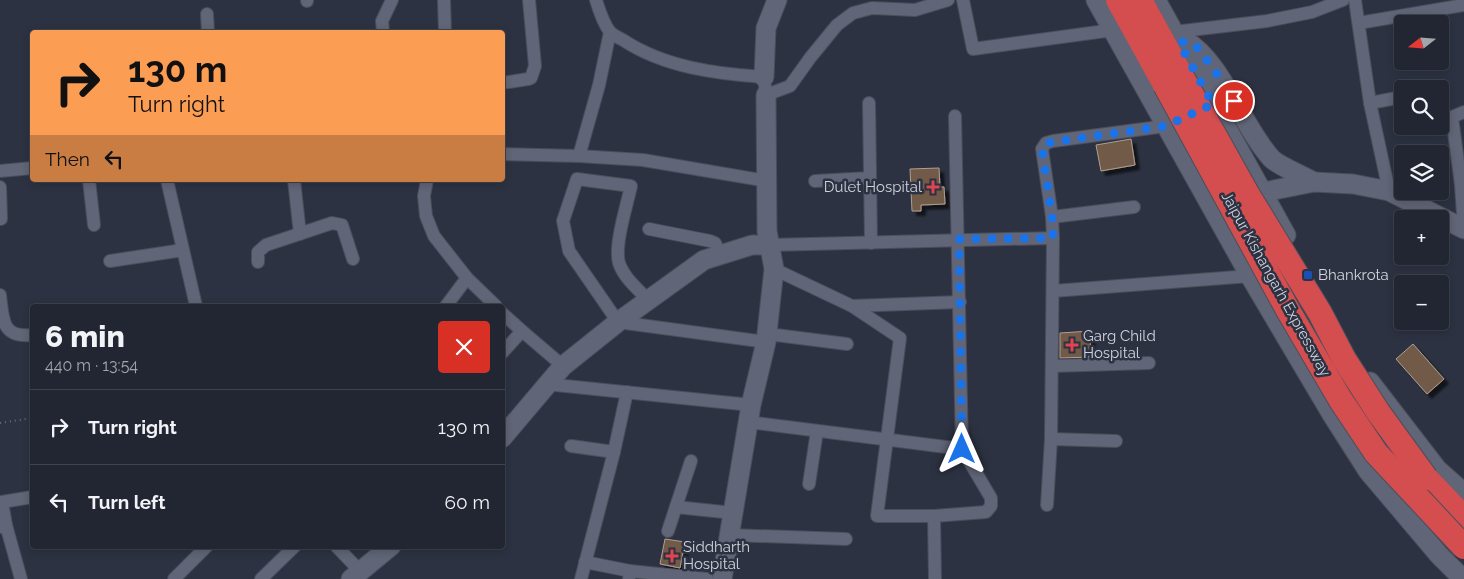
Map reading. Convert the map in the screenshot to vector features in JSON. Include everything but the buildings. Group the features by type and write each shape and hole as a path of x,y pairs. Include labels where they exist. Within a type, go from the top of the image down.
{"highway":[{"name":"Jaipur Kishangarh Expressway","path":"1118,0 1164,38"},
{"name":"Jaipur Kishangarh Expressway","path":"1140,0 1164,38 1173,80 1289,312 1340,399 1376,453 1464,547"},
{"path":"1134,68 1164,38"},
{"name":"Jaipur Kishangarh Expressway","path":"1173,80 1248,195 1320,314 1344,359 1373,404 1426,478 1464,518"}],"street":[{"path":"383,30 382,21 392,0"},
{"path":"444,0 445,30"},
{"path":"505,83 531,78 534,66 529,0"},
{"path":"596,0 599,12 610,32 636,49 691,68 734,75 765,86 790,86 837,25 852,13 872,8 915,10 948,0"},
{"path":"722,579 749,413 767,338 774,269 767,231 765,86 766,28 777,0"},
{"path":"963,0 973,48 1113,30"},
{"path":"1096,0 1250,276 1368,471 1439,555 1463,579"},
{"path":"1156,0 1164,38 1213,104 1361,371 1437,469 1464,493"},
{"path":"1164,38 1312,12 1342,0"},
{"path":"1355,0 1370,103 1389,191"},
{"path":"1359,23 1464,5"},
{"path":"207,14 208,30"},
{"path":"579,156 599,85 610,32"},
{"path":"1164,38 1186,41 1198,48 1225,85 1251,133 1272,160 1314,182"},
{"path":"1370,103 1394,98"},
{"path":"869,103 871,243"},
{"path":"1047,505 1051,439 1054,291 1052,217 1042,149 1046,143 1166,126 1213,104"},
{"path":"1464,112 1452,117 1461,185 1464,229"},
{"path":"774,269 852,306 900,338 877,516 934,516 986,512 992,506 991,498 962,449 955,116"},
{"path":"505,154 643,160 767,181"},
{"path":"0,171 30,168"},
{"path":"815,181 870,178"},
{"path":"648,300 628,279 619,263 618,246 631,186 577,179 563,221 569,251 618,322 767,338 847,344"},
{"path":"89,182 94,225"},
{"path":"167,182 196,304"},
{"path":"294,182 300,234"},
{"path":"427,182 424,196 426,216 434,236 467,278 494,304"},
{"path":"1260,191 1314,182 1354,184 1389,191 1464,229"},
{"path":"0,187 1,219"},
{"path":"1052,217 1134,207"},
{"path":"258,262 258,252 266,245 332,222 342,225 353,259"},
{"path":"649,228 710,241 715,243 720,254"},
{"path":"505,434 563,366 618,322 704,260 720,254 752,245 1053,238"},
{"path":"110,260 183,250"},
{"path":"1054,291 1250,276 1295,252"},
{"path":"448,304 467,278"},
{"path":"0,295 6,327 11,333 21,336 30,335"},
{"path":"852,306 960,302"},
{"path":"505,315 563,366"},
{"path":"505,350 522,331"},
{"path":"1052,366 1149,363"},
{"path":"546,384 626,392 749,413 817,431 886,438 962,449"},
{"path":"581,579 614,452 626,392"},
{"path":"809,484 817,431"},
{"path":"1051,439 1116,441"},
{"path":"571,446 614,452"},
{"path":"668,530 691,461"},
{"path":"21,579 3,526 1,498 30,497"},
{"path":"676,506 733,513"},
{"path":"934,516 935,579"},
{"path":"730,535 846,539"},
{"path":"174,579 204,549"},
{"path":"261,579 292,549"},
{"path":"338,549 356,575 387,549"},
{"path":"584,562 630,575 707,579"}],"path":[{"path":"0,423 30,418"}],"place":[{"name":"Dulet Hospital","path":"933,187"},
{"name":"Bhankrota","path":"1308,275"},
{"name":"Garg Child Hospital","path":"1072,345"},
{"name":"Siddharth Hospital","path":"672,556"}],"route":[{"path":"962,449 959,239 1053,238 1052,217 1042,149 1046,143 1166,126 1213,104 1179,43 1186,41 1198,48 1225,85 1234,101"}]}
